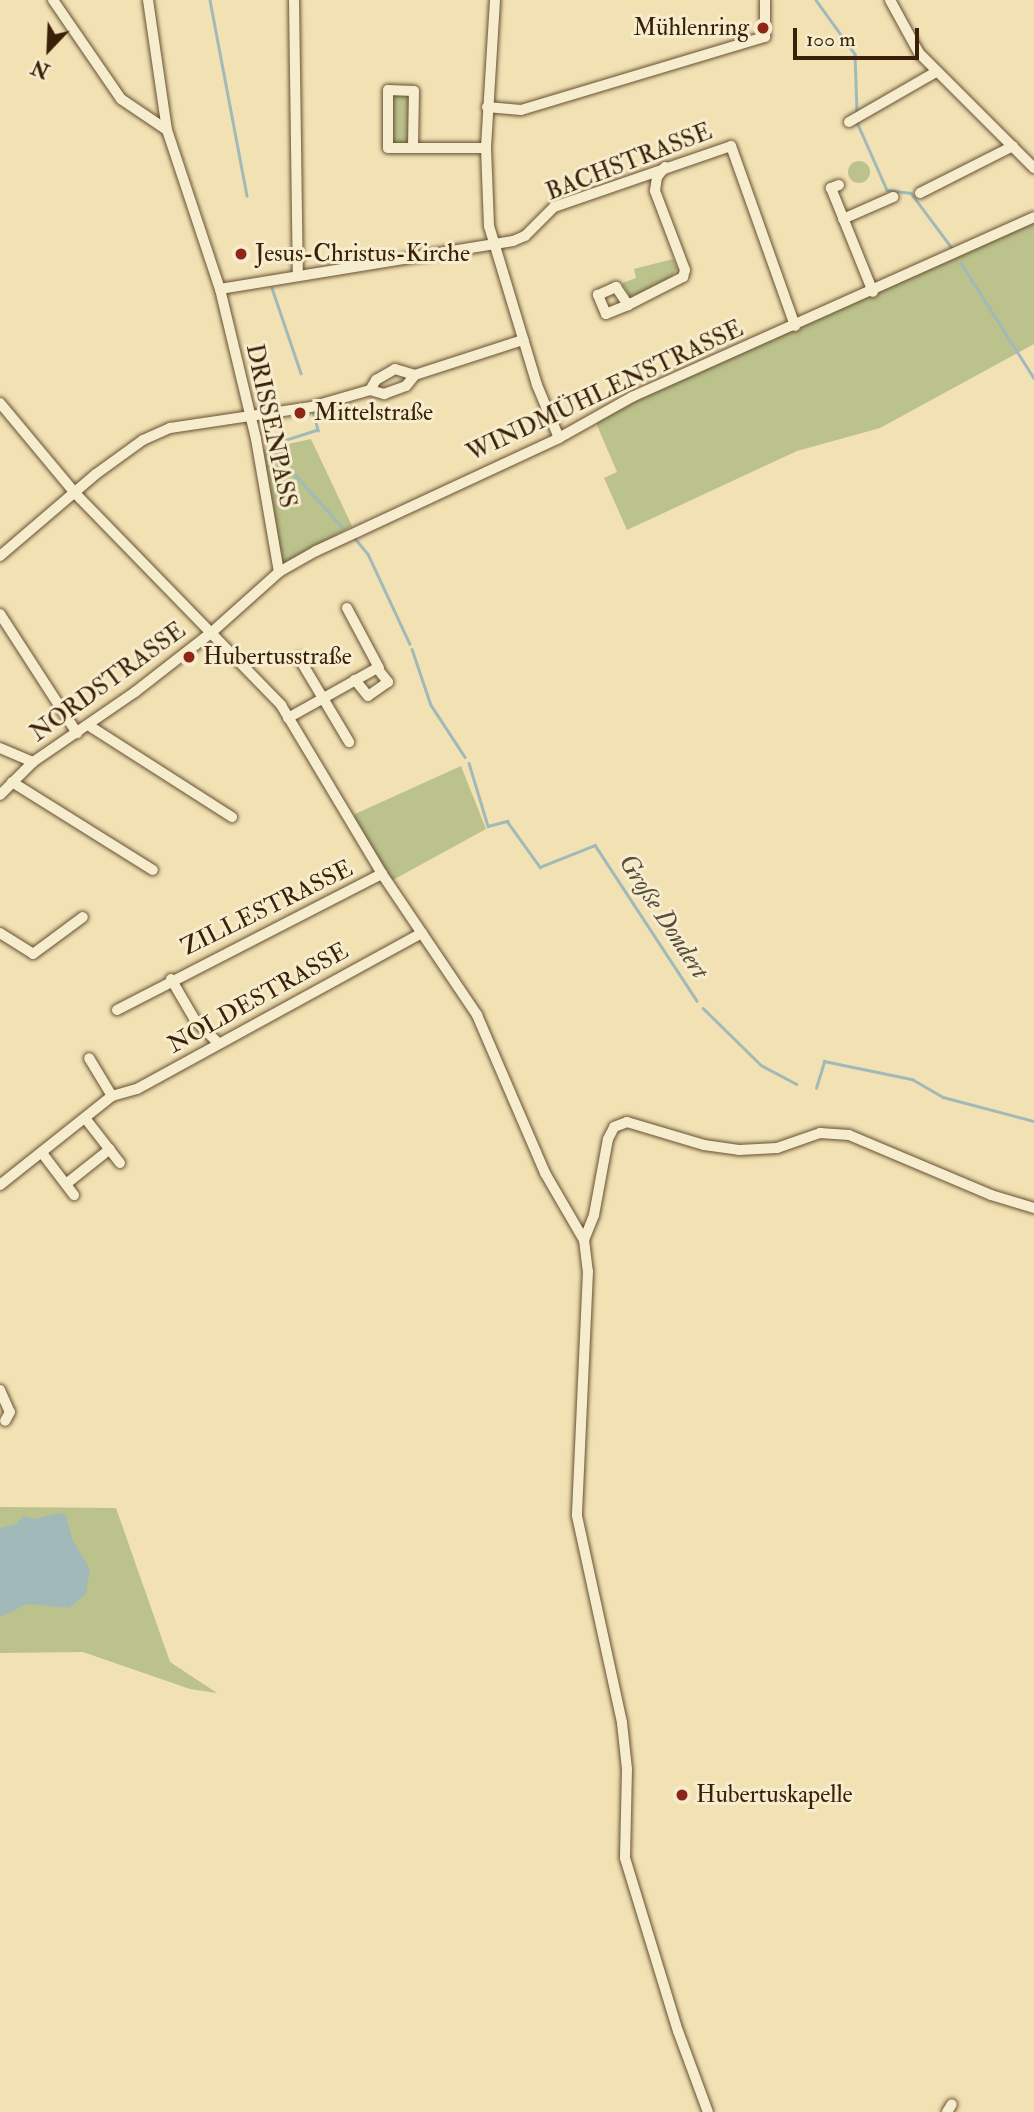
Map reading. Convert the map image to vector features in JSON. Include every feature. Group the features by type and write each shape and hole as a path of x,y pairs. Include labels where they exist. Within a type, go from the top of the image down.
{"street":[{"path":"54,0 121,99 167,130"},
{"name":"DRISSENPASS","path":"148,0 167,130 220,289 249,416 279,572"},
{"path":"295,0 298,273"},
{"path":"495,0 486,148 494,246 546,411 559,438"},
{"path":"487,107 521,110 765,37 765,0"},
{"path":"890,0 906,32 936,72 1034,168"},
{"path":"849,122 936,72"},
{"path":"414,147 414,91 388,90 388,148 486,148"},
{"name":"BACHSTRASSE","path":"220,289 298,273 494,246 525,236 554,207 731,146 795,326"},
{"path":"920,193 1013,146"},
{"path":"628,305 683,277 685,270 656,191 657,177 666,167"},
{"path":"635,177 656,191"},
{"path":"839,185 831,188 873,292"},
{"path":"843,219 893,197"},
{"name":"WINDMÜHLENSTRASSE","path":"212,632 279,572 383,516 559,438 632,397 873,292 1034,217"},
{"path":"370,390 376,380 395,369 415,374 523,340"},
{"path":"0,556 143,440 187,424 311,407 370,390 384,394 406,386 415,374"},
{"path":"0,403 75,493 212,632 288,718 382,874 477,1015 545,1173 584,1240"},
{"path":"347,608 387,684 368,696 355,680"},
{"path":"0,614 77,733"},
{"name":"NORDSTRASSE","path":"0,795 33,762 77,733 212,632"},
{"path":"299,658 349,742"},
{"path":"288,718 379,668"},
{"path":"88,725 232,817"},
{"path":"0,748 33,762"},
{"path":"12,782 153,870"},
{"name":"ZILLESTRASSE","path":"117,1010 171,979 382,874"},
{"path":"0,933 33,954 83,917"},
{"name":"NOLDESTRASSE","path":"1,1181 113,1096 137,1088 422,933"},
{"name":"ZILLESTRASSE","path":"171,979 195,1020 218,1043"},
{"path":"89,1058 113,1096"},
{"path":"85,1118 120,1163"},
{"path":"708,2112 669,2006 625,1858 627,1769 622,1723 577,1516 586,1316 584,1240 594,1214 608,1139 614,1127 626,1122 704,1145 739,1150 776,1148 820,1133 849,1135 991,1195 1034,1208"},
{"path":"66,1184 110,1149"},
{"path":"41,1153 74,1195"},
{"path":"575,1222 594,1214"},
{"path":"0,1390 10,1412 5,1422"}],"green space":[{"path":"391,93 410,93 410,144 391,144"},
{"path":"859,161 867,164 870,172 867,180 859,183 851,180 848,172 851,164"},
{"path":"1034,220 1034,344 880,428 797,451 627,530 604,478 617,472 596,423 632,397"},
{"path":"673,259 677,269 670,279 631,298 622,283 636,278 634,269"},
{"path":"311,439 352,526 280,566 261,450"},
{"path":"461,766 486,829 391,881 354,820 355,814"},
{"path":"0,1507 116,1508 170,1662 217,1693 190,1689 83,1652 0,1653"}],"water":[{"path":"59,1513 66,1515 72,1539 90,1569 86,1594 69,1608 28,1604 0,1617 0,1528 16,1524 23,1516 34,1519"}],"waterway":[{"path":"210,0 247,196"},
{"path":"816,0 855,54 857,112"},
{"path":"857,122 887,190 911,193 952,248"},
{"path":"961,263 1034,378"},
{"path":"272,288 301,373"},
{"path":"313,411 318,430 274,444 274,451 343,528"},
{"path":"353,536 368,554 410,644"},
{"path":"412,649 431,705 465,757"},
{"name":"Große Dondert","path":"469,763 488,826 507,821 540,867 595,845 697,1001"},
{"name":"Große Dondert","path":"703,1008 761,1065 796,1084"},
{"name":"Große Dondert","path":"816,1088 824,1061 912,1079 943,1097 1034,1121"}],"place":[{"name":"Mühlenring","path":"763,28"},
{"name":"Jesus-Christus-Kirche","path":"241,254"},
{"name":"Mittelstraße","path":"300,413"},
{"name":"Hubertusstraße","path":"189,657"},
{"name":"Hubertuskapelle","path":"682,1795"}]}
